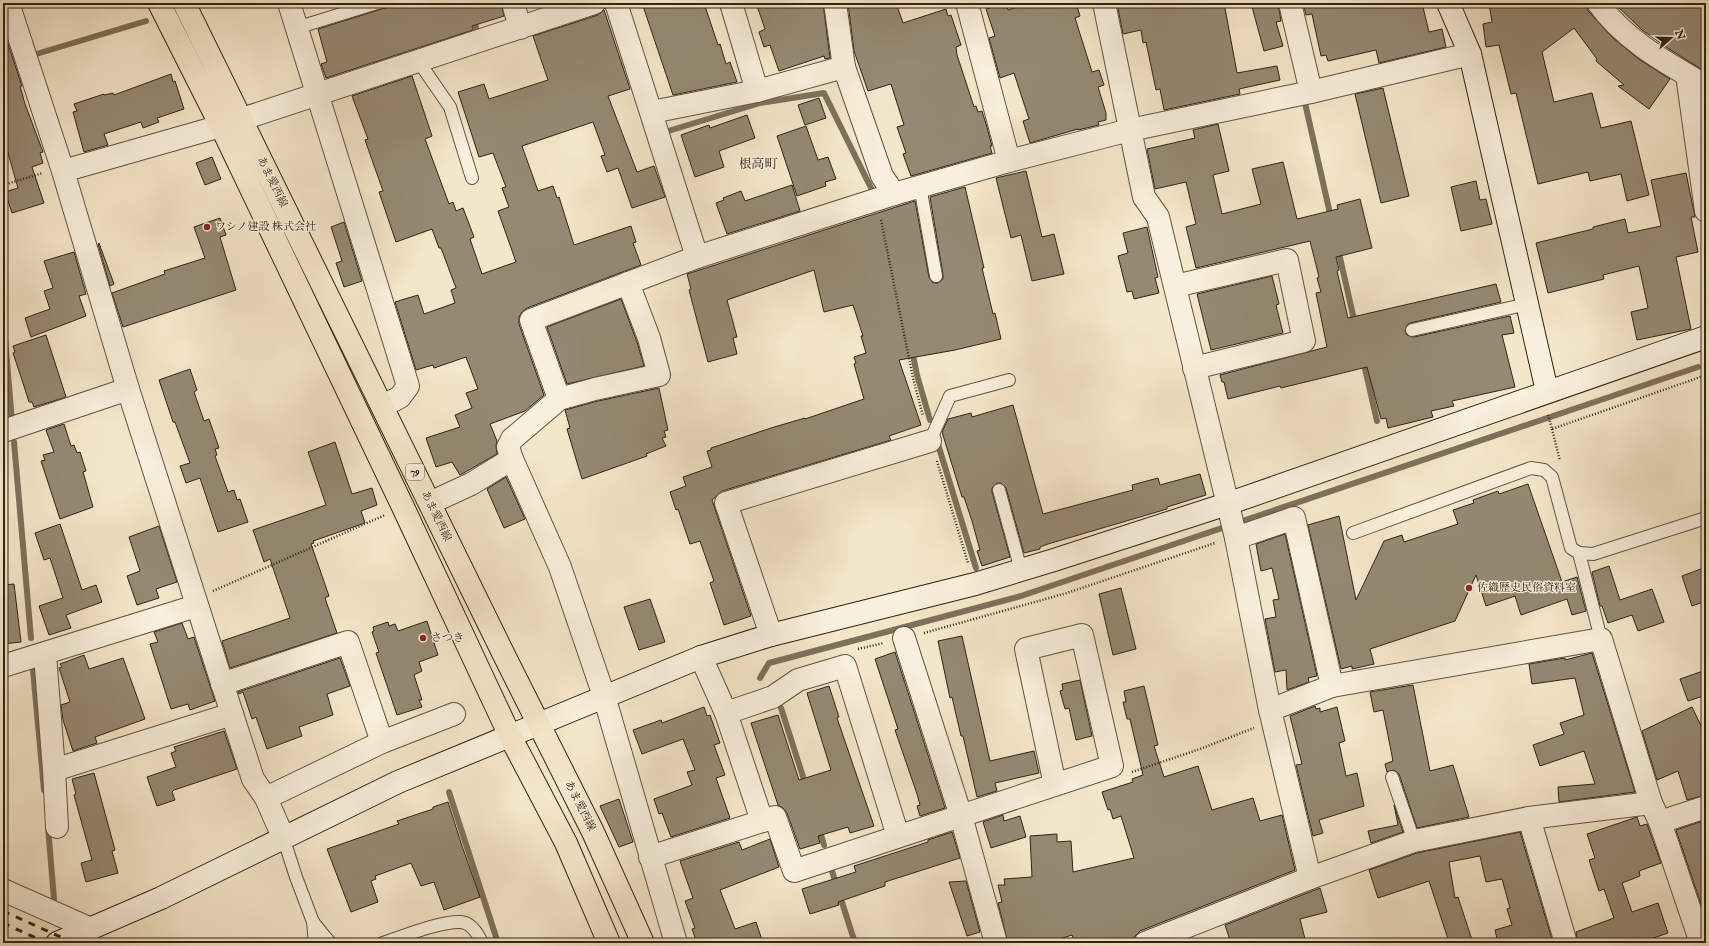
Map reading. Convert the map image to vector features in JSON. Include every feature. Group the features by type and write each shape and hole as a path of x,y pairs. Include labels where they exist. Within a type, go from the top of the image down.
{"main road":[{"name":"あま愛西線","path":"159,3 231,123 383,406 593,832 644,943"},
{"name":"あま愛西線","path":"184,3 231,123 403,507 510,736 566,843 609,943"}],"street":[{"path":"8,3 63,169 128,389 195,602 253,779 266,798 283,837"},
{"path":"289,3 316,95 408,386 400,397 383,406"},
{"path":"513,3 520,28"},
{"path":"63,169 231,123 594,3"},
{"path":"616,3 697,257"},
{"path":"731,3 756,91"},
{"path":"835,3 844,67 882,176 886,197"},
{"path":"967,3 1009,160"},
{"path":"1104,3 1144,197 1158,217 1175,286 1235,536 1271,715 1310,878"},
{"path":"1290,3 1311,92"},
{"path":"1448,3 1470,54 1547,391"},
{"path":"1598,3 1610,20 1638,44 1706,86"},
{"path":"559,399 531,320 697,257 920,186 1009,160 1130,130 1311,92 1470,54"},
{"path":"652,112 756,91 844,67"},
{"path":"1687,75 1706,211"},
{"path":"1175,286 1286,260 1304,341 1194,368"},
{"path":"628,284 649,338 659,375 595,389 559,399 512,440 508,447 560,567 604,696 676,943"},
{"path":"57,943 161,898 398,782 701,657 771,635 975,584 1228,507 1547,391 1706,337"},
{"path":"3,431 128,389"},
{"path":"771,635 726,503 930,441"},
{"path":"430,503 471,484 512,459"},
{"path":"1235,536 1294,518 1332,686"},
{"path":"3,666 45,654 195,602"},
{"path":"650,857 775,817 794,870 961,816 1112,766 1082,636 1026,649 1054,785"},
{"path":"904,638 961,816 996,943"},
{"path":"1271,715 1332,686 1601,639 1656,813 1701,943"},
{"path":"222,684 348,642 382,742"},
{"path":"45,654 57,827"},
{"path":"701,657 726,713 762,821"},
{"path":"726,713 773,696 798,680 845,666 898,836"},
{"path":"54,770 232,714"},
{"path":"266,798 382,742 454,714"},
{"path":"1145,943 1182,937 1310,878 1414,841 1528,818 1656,813 1706,807"},
{"path":"1528,818 1566,943"},
{"path":"3,890 91,929"}],"lane":[{"path":"296,28 377,3"},
{"path":"419,62 450,107 472,178"},
{"path":"920,186 936,276"},
{"path":"1412,330 1527,304"},
{"path":"930,441 950,396 1009,380"},
{"path":"1354,533 1531,468 1544,470 1552,477 1571,548 1579,553 1593,554 1706,518"},
{"path":"999,490 1021,570"},
{"path":"1579,553 1601,639"},
{"path":"1392,777 1414,841"},
{"path":"283,837 313,922 315,943"},
{"path":"313,922 330,943"},
{"path":"383,943 441,925 462,922 476,931 482,943"}],"path":[{"path":"3,185 63,169"},
{"path":"886,197 913,378 930,441 975,584"},
{"path":"1561,466 1552,428 1706,375"},
{"path":"195,602 403,507"},
{"path":"850,651 904,638 1060,595 1235,536"},
{"path":"1112,766 1128,774 1200,749 1271,715"}],"building":[{"path":"401,3 501,3 504,16 472,26 473,30 326,78 321,64 327,62 318,29"},
{"path":"642,3 704,3 718,45 720,44 726,64 730,62 737,82 673,95"},
{"path":"756,3 823,3 830,58 825,59 824,56 779,71 770,45 764,47 759,32 765,29"},
{"path":"848,3 896,3 903,23 946,9 948,16 951,15 961,45 956,47 957,55 974,107 976,106 978,112 982,111 992,146 990,146 992,153 911,176 903,154 906,153 897,127 904,125 891,84 868,91 854,51"},
{"path":"1006,3 1008,10 1032,3 1076,3 1080,16 1075,18 1092,72 1099,70 1104,85 1098,87 1106,113 1106,120 1098,122 1099,125 1078,129 1030,143 1023,121 1029,119 1014,73 1000,78 989,38 995,36 986,9"},
{"path":"1117,3 1224,3 1237,73 1277,66 1280,80 1239,89 1240,94 1164,110 1160,89 1156,90 1146,42 1143,43 1141,30 1123,34"},
{"path":"1251,3 1278,3 1281,21 1276,22 1283,46 1264,51"},
{"path":"1303,3 1422,3 1429,32 1442,29 1446,47 1379,63 1376,50 1328,61 1326,55 1321,56 1312,14 1306,15"},
{"path":"1489,3 1586,3 1588,11 1613,38 1640,60 1670,79 1649,109 1618,86 1624,85 1596,61 1597,59 1574,28 1542,52 1554,102 1592,93 1601,128 1631,121 1649,195 1627,201 1621,174 1590,181 1588,172 1538,184 1516,93 1511,94 1499,45 1486,47 1483,24 1492,22"},
{"path":"1614,3 1706,3 1706,72 1642,30"},
{"path":"604,10 630,89 608,96 637,172 654,166 665,197 632,208 618,168 607,172 601,156 605,155 593,122 522,146 538,191 553,186 557,198 559,197 574,245 631,226 636,242 633,243 641,265 527,308 522,312 519,317 519,324 544,395 525,411 490,424 497,441 497,454 460,475 452,462 436,467 426,438 460,427 455,415 472,408 466,393 478,389 466,357 434,368 433,365 416,370 395,302 418,295 424,314 455,303 451,290 456,288 432,229 396,242 379,192 383,191 365,140 368,139 352,96 412,76 432,136 425,139 449,204 453,202 456,211 463,208 474,237 470,239 482,274 516,262 498,211 509,207 502,188 506,187 493,153 479,157 458,92 484,84 489,99 548,80 533,36 598,15"},
{"path":"6,38 22,86 20,86 25,104 43,152 40,153 43,163 32,167 44,203 12,213 5,192 18,188 3,135 3,39"},
{"path":"171,74 173,82 175,81 184,109 157,118 159,122 143,128 141,122 104,134 108,145 84,152 73,112 77,111 74,104 104,94 113,93 114,95"},
{"path":"1383,88 1409,196 1381,203 1355,94"},
{"path":"819,98 826,118 805,125 798,105"},
{"path":"747,115 755,138 719,151 724,167 695,177 681,135 709,125 710,128"},
{"path":"1218,124 1229,171 1213,175 1222,214 1261,204 1252,169 1283,162 1297,219 1338,209 1337,205 1360,199 1372,248 1336,257 1339,270 1337,271 1348,318 1496,284 1501,302 1410,323 1407,325 1405,331 1407,335 1414,337 1510,316 1514,333 1502,335 1515,387 1452,401 1454,406 1431,411 1433,417 1388,428 1386,418 1381,419 1367,367 1228,399 1224,382 1222,382 1220,375 1327,347 1316,293 1321,292 1317,278 1319,277 1310,241 1196,268 1186,227 1196,224 1186,182 1155,189 1147,149 1195,138 1193,130"},
{"path":"806,126 818,160 828,157 836,179 825,182 826,186 797,196 777,136"},
{"path":"212,157 221,179 205,185 196,163"},
{"path":"1026,171 1042,237 1054,234 1064,274 1032,281 1021,235 1011,238 996,178"},
{"path":"1686,173 1695,217 1691,217 1698,252 1676,257 1691,329 1637,340 1631,312 1648,308 1639,266 1603,275 1604,279 1548,293 1536,243 1593,229 1593,227 1625,219 1628,233 1661,226 1651,180"},
{"path":"1476,181 1480,200 1486,199 1492,224 1461,231 1451,187"},
{"path":"792,185 800,211 727,234 716,203 724,200 723,198 741,191 745,201"},
{"path":"965,187 984,268 982,268 993,314 995,313 1001,339 955,350 899,360 921,425 889,436 891,440 722,491 712,500 751,616 724,625 710,583 714,581 700,541 690,544 678,509 676,510 670,492 686,486 683,477 712,467 707,451 711,450 711,448 864,399 854,364 856,363 854,357 866,353 861,336 863,336 853,305 824,312 814,270 727,300 737,337 733,338 737,354 708,362 689,290 691,289 687,274 915,201 929,277 933,283 938,283 943,279 943,275 930,197"},
{"path":"220,218 226,235 220,237 236,290 123,327 112,293 165,274 164,271 205,258 194,227"},
{"path":"344,222 362,281 344,287 336,263 342,261 331,227"},
{"path":"1147,227 1158,277 1155,278 1159,293 1134,299 1132,291 1127,292 1118,256 1128,253 1123,233"},
{"path":"99,243 114,284 110,286 98,244"},
{"path":"74,252 86,294 79,296 86,316 31,337 25,318 50,309 44,291 53,288 44,261"},
{"path":"1272,276 1279,304 1276,305 1283,333 1211,350 1197,294"},
{"path":"621,299 644,366 567,384 547,327"},
{"path":"46,335 66,397 34,407 32,402 29,402 13,353 15,352 13,346"},
{"path":"190,369 197,390 194,392 204,421 209,419 219,448 215,449 217,455 215,456 228,492 234,490 237,500 240,499 248,522 218,532 200,478 186,483 180,466 190,463 175,422 173,422 159,380"},
{"path":"659,388 668,430 664,431 666,437 662,438 666,446 646,454 647,456 582,479 567,429 570,428 565,410 598,401"},
{"path":"1013,405 1043,514 1133,490 1132,485 1158,478 1160,485 1200,474 1206,495 1167,507 1167,509 1048,544 1040,547 1040,549 1024,553 1006,488 1001,483 997,483 992,488 992,492 1010,557 982,566 977,551 980,550 972,521 964,497 962,497 942,432 948,419 971,413 972,417"},
{"path":"64,424 71,446 74,445 77,453 80,452 86,471 83,472 93,507 60,519 41,461 45,460 43,455 54,452 46,430"},
{"path":"335,442 352,494 372,488 377,505 361,511 365,523 313,541 314,543 311,544 329,596 325,598 337,633 230,668 222,641 290,618 270,559 264,562 253,530 326,505 308,452"},
{"path":"506,477 525,519 504,528 487,489"},
{"path":"1528,484 1562,582 1577,577 1586,611 1572,615 1567,599 1521,615 1515,596 1486,606 1476,575 1455,621 1370,649 1374,664 1352,669 1352,666 1341,669 1308,525 1339,516 1356,600 1384,541 1402,535 1404,542 1458,524 1453,510 1474,503 1473,500 1498,491 1499,494"},
{"path":"60,524 82,590 96,585 102,602 66,615 71,628 49,635 39,606 63,598 50,558 44,560 35,533"},
{"path":"159,526 177,582 156,589 159,598 137,605 127,576 140,571 129,537"},
{"path":"1285,534 1317,676 1308,678 1309,682 1287,690 1286,670 1275,672 1265,619 1276,617 1273,600 1279,599 1272,568 1261,571 1256,544"},
{"path":"1609,566 1620,600 1652,589 1664,622 1638,631 1632,615 1608,623 1602,606 1600,606 1592,572"},
{"path":"1706,567 1706,601 1692,606 1682,576"},
{"path":"14,584 21,642 3,644 3,585"},
{"path":"1121,588 1136,649 1113,655 1099,594"},
{"path":"650,599 665,642 639,650 624,607"},
{"path":"427,621 438,655 419,662 422,671 414,675 422,700 419,700 422,707 397,715 376,653 379,652 372,632 374,631 373,627 388,622 389,626 395,624 398,631"},
{"path":"182,623 188,639 194,637 215,701 190,710 188,704 171,709 150,644 158,642 154,632"},
{"path":"962,636 990,761 1034,751 1039,773 995,783 997,791 977,797 963,736 961,736 952,697 950,698 938,641"},
{"path":"895,652 945,808 920,816 917,806 920,805 917,794 895,730 898,729 875,659"},
{"path":"1592,653 1635,792 1559,802 1558,787 1595,784 1584,751 1540,766 1533,745 1564,734 1560,723 1584,715 1575,678 1532,684 1529,664 1565,658 1565,660"},
{"path":"84,655 89,669 123,658 145,719 95,737 97,743 73,751 63,720 61,705 70,702 59,668 62,667 60,664"},
{"path":"340,658 350,686 327,694 333,715 299,727 302,736 267,749 256,717 252,719 243,692 239,694 238,692"},
{"path":"1706,670 1706,695 1688,701 1680,679"},
{"path":"1080,680 1092,736 1076,740 1069,708 1065,709 1060,691 1063,690 1062,684"},
{"path":"1413,685 1430,771 1453,765 1469,817 1417,828 1399,774 1394,770 1387,772 1385,764 1393,761 1383,710 1374,712 1370,692"},
{"path":"829,686 839,717 837,718 874,826 850,833 848,827 818,836 820,843 800,849 787,813 778,805 751,723 778,715 799,780 831,770 807,693"},
{"path":"1144,686 1158,745 1154,746 1164,777 1198,766 1212,810 1253,798 1260,821 1282,815 1295,870 1140,931 1135,936 1133,943 1075,943 1072,935 1048,943 1008,943 998,903 1002,902 998,885 1005,885 1004,879 1032,877 1030,836 1057,834 1057,842 1071,841 1073,872 1134,858 1121,816 1113,819 1110,809 1108,810 1102,792 1133,782 1132,779 1143,775 1130,719 1127,719 1123,702 1126,702 1124,691"},
{"path":"1315,706 1316,709 1320,708 1320,712 1337,707 1345,741 1339,743 1346,776 1357,773 1364,806 1319,820 1323,833 1313,836 1296,765 1302,764 1290,716"},
{"path":"704,707 707,716 710,715 720,743 714,745 725,775 716,778 730,818 671,837 662,813 659,814 654,799 692,785 687,772 695,770 683,739 642,754 633,730 661,720 662,723"},
{"path":"1692,707 1706,736 1706,795 1687,800 1678,771 1657,780 1642,731"},
{"path":"224,731 237,769 174,790 172,792 175,800 157,806 147,777 176,767 171,753 176,751 174,747"},
{"path":"94,773 115,850 112,851 118,873 86,882 81,863 92,860 74,795 76,794 72,779"},
{"path":"619,799 633,842 619,847 600,806"},
{"path":"448,802 480,897 444,910 434,882 421,886 411,863 375,876 376,879 371,881 378,902 351,912 327,849 399,824 397,821 433,809 433,807"},
{"path":"1394,805 1403,832 1371,843 1368,831 1398,825"},
{"path":"1003,815 1004,821 1020,816 1026,837 991,848 983,822"},
{"path":"1637,817 1640,826 1647,824 1661,863 1639,871 1640,876 1622,883 1632,912 1658,903 1668,933 1639,943 1578,943 1576,932 1614,918 1604,889 1599,891 1589,860 1595,858 1587,834"},
{"path":"1706,820 1706,919 1676,830"},
{"path":"952,832 960,858 885,882 885,886 838,902 839,905 810,914 802,889 856,872 854,866 928,842 928,840"},
{"path":"1520,832 1553,943 1498,943 1495,930 1512,925 1507,909 1510,908 1502,879 1486,882 1480,856 1449,862 1455,898 1458,897 1473,943 1451,943 1448,939 1429,881 1378,898 1369,870 1417,853"},
{"path":"770,839 779,867 720,890 735,929 756,922 763,943 697,943 692,929 695,928 685,901 693,898 680,861 739,842 742,850"},
{"path":"966,881 980,932 967,936 949,882"},
{"path":"1320,888 1327,912 1300,919 1306,943 1231,943 1225,925"}],"waterway":[{"path":"469,3 477,31"},
{"path":"33,55 146,21"},
{"path":"665,132 760,103 824,93 873,192"},
{"path":"1305,103 1331,218"},
{"path":"1338,249 1355,324"},
{"path":"3,315 12,421"},
{"path":"912,350 917,375 930,420"},
{"path":"1363,360 1377,421"},
{"path":"760,678 769,663 1021,596 1698,367"},
{"path":"937,441 976,568"},
{"path":"14,442 31,638"},
{"path":"33,670 44,790"},
{"path":"781,708 806,786"},
{"path":"449,792 498,943"},
{"path":"48,827 54,899"},
{"path":"819,828 824,845"},
{"path":"832,871 855,943"}],"railway":[{"path":"3,911 74,943"},
{"path":"3,923 47,943"}],"place":[{"name":"ワシノ建設 株式会社","path":"207,227"},
{"name":"佐織歴史民俗資料室","path":"1469,588"},
{"name":"さつき","path":"423,638"}],"district":[{"name":"根高町","path":"758,164"}]}
